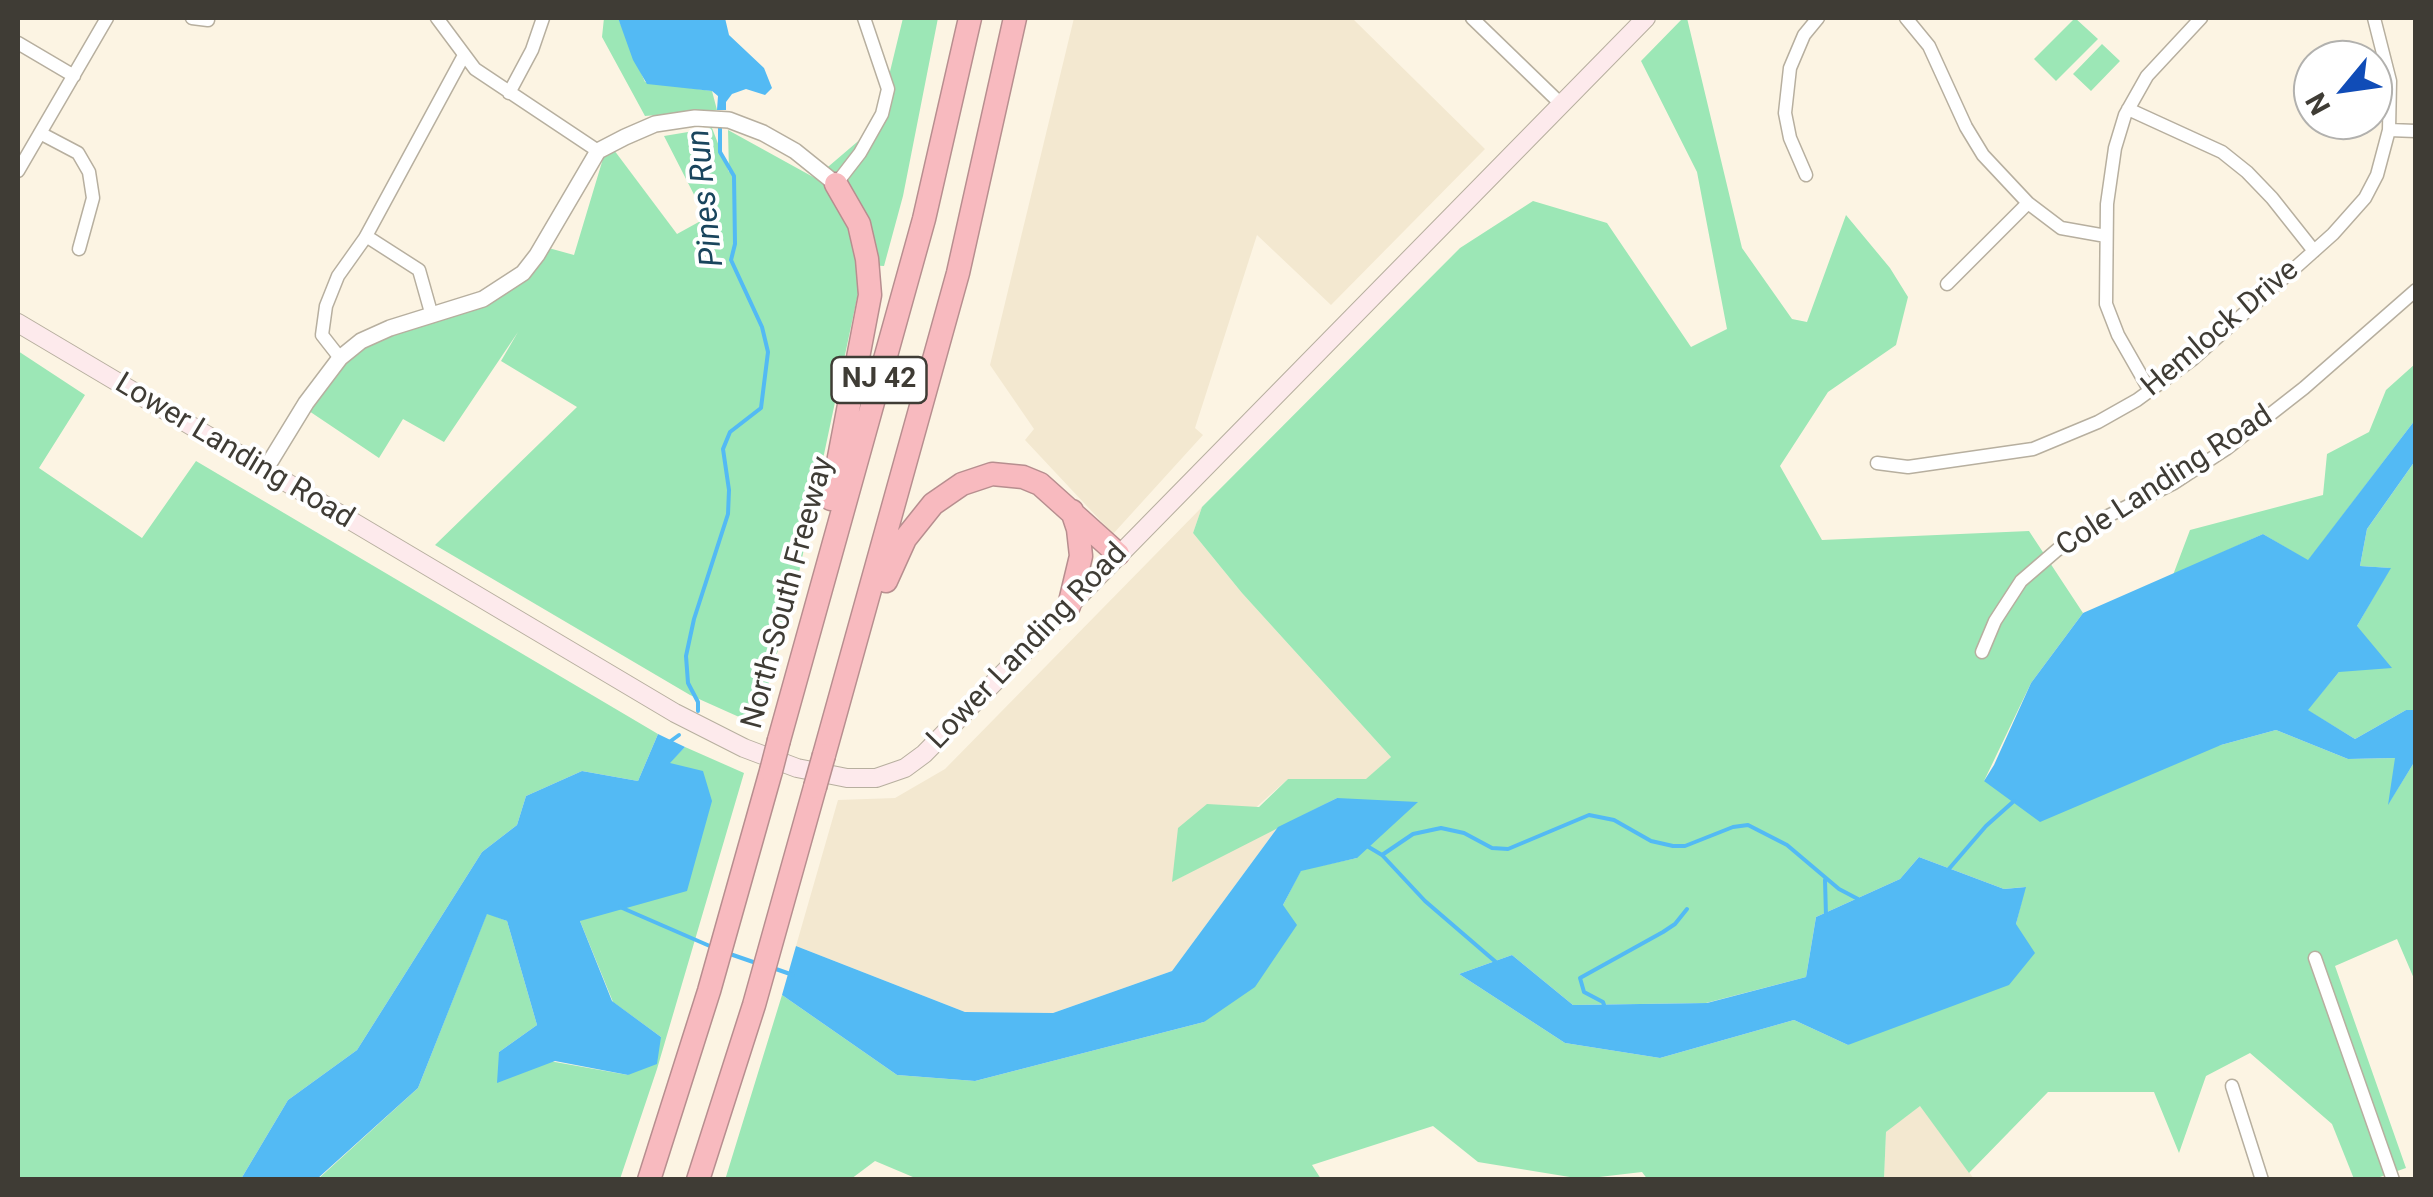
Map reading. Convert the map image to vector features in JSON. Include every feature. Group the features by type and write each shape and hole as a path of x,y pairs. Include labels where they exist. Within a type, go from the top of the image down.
{"highway":[{"name":"North-South Freeway","path":"649,1180 709,991 924,218 970,18"},
{"name":"NJ 42","path":"698,1180 754,1004 958,273 1015,18"},
{"path":"808,634 819,553 870,295 868,259 859,224 836,184"},
{"path":"860,628 882,595 909,533 933,504 955,487 992,474 1022,476 1048,489 1118,554"},
{"path":"1069,606 1080,556 1080,536 1072,512"}],"main road":[{"name":"Lower Landing Road","path":"18,322 676,713 744,748 797,768 847,778 876,778 916,760 1646,18"}],"street":[{"path":"18,171 107,18"},
{"path":"192,18 208,20"},
{"path":"437,18 475,70 598,151"},
{"path":"509,93 532,50 543,18"},
{"path":"264,470 306,402 340,358 361,341 483,299 522,273 545,242 598,151 654,124 721,120 763,133 795,151 836,184 860,153 882,114 888,89 864,18"},
{"path":"1472,18 1561,104"},
{"path":"1806,175 1790,138 1785,113 1790,68 1804,35 1818,18"},
{"path":"1906,18 1929,46 1966,127 1984,156 2028,203 2069,231 2106,236"},
{"path":"2150,391 2118,335 2106,304 2106,236 2115,148 2128,109 2147,76 2202,18"},
{"path":"18,43 74,76"},
{"path":"340,358 322,335 326,306 338,276 366,236 463,57"},
{"path":"2128,109 2222,152 2248,172 2314,251"},
{"path":"40,133 78,153 90,172 92,198 79,249"},
{"name":"Hemlock Drive","path":"1877,462 1908,468 2033,449 2098,422 2150,391 2193,359 2314,251 2365,198 2378,175 2387,140"},
{"path":"1947,284 2028,203"},
{"path":"366,236 418,270 432,316"},
{"name":"Cole Landing Road","path":"1982,652 1995,621 2022,581 2057,550 2100,520 2174,484 2226,449 2304,388 2416,290"},
{"path":"2315,958 2393,1180"},
{"path":"2232,1086 2262,1180"}],"shaded area":[{"path":"1074,18 1352,18 1485,149 1331,305 1257,235 1195,428 1203,435 1113,534 1025,440 1034,429 990,365"},
{"path":"1202,507 1193,533 1242,593 1391,757 1367,779 1288,779 1173,881 1278,827 1172,971 1053,1013 965,1012 796,946 838,800 895,798 945,769"},
{"path":"1920,1105 1974,1179 1884,1180 1886,1132"}],"green space":[{"path":"604,18 618,18 645,82 712,91 717,110 645,116 602,37"},
{"path":"903,18 938,18 903,196 884,266 864,265 797,582 757,725 690,695 435,545 577,407 501,361 518,332 444,442 403,419 379,458 309,411 324,376 361,341 483,299 545,247 574,255 608,142 677,234 706,218 664,136 712,128 729,172 728,130 815,178 877,125"},
{"path":"1687,18 1742,248 1792,319 1807,322 1846,215 1890,268 1908,297 1896,345 1828,392 1780,466 1822,540 2029,531 2083,613 2031,683 1984,781 2221,745 2276,730 2348,759 2396,758 2390,801 2415,761 2415,981 2397,939 2335,966 2406,1168 2374,1179 2354,1179 2332,1124 2250,1053 2206,1076 2179,1153 2154,1092 2048,1092 1969,1173 1920,1106 1886,1132 1884,1179 1648,1180 1642,1172 1582,1179 1478,1162 1433,1126 1312,1165 1321,1179 920,1180 875,1161 851,1179 725,1180 782,995 897,1075 975,1081 1204,1022 1283,905 1301,870 1357,858 1337,798 1172,882 1178,828 1207,804 1259,807 1288,779 1366,779 1391,757 1242,593 1193,533 1202,507 1460,248 1533,201 1607,223 1691,347 1727,329 1697,172 1641,61","holes":["1919,857 2004,889 2025,887 2016,924 1848,1045 1794,1020 1660,1058 1565,1043 1459,974 1512,955 1573,1005 1706,1003 1806,977 1816,917 1900,879"]},
{"path":"2075,18 2098,39 2056,81 2034,59"},
{"path":"2102,44 2120,61 2091,91 2073,74"},
{"path":"18,351 85,395 39,468 142,538 196,461 658,734 638,781 582,771 526,796 517,825 482,852 357,1050 288,1100 241,1179 18,1179"},
{"path":"2415,364 2415,420 2308,561 2263,534 2173,575 2190,530 2323,495 2327,454 2369,432 2386,390"},
{"path":"2415,461 2415,710 2406,710 2355,739 2307,710 2339,672 2357,626 2390,568 2360,566 2367,529"},
{"path":"685,747 744,773 657,1069 620,1179 317,1180 418,1088 487,913 507,921 537,1025 499,1052 628,1075 661,1037 613,1002 580,921 669,763"}],"water":[{"path":"618,18 725,18 729,35 764,68 772,88 765,95 746,89 732,94 726,110 717,110 718,96 712,91 647,84 633,60"},
{"path":"2415,420 2415,461 2367,529 2360,566 2391,568 2357,626 2392,668 2339,672 2308,710 2355,739 2406,710 2415,710 2415,761 2388,805 2395,758 2348,759 2276,730 2221,745 2040,822 1984,781 2031,683 2083,613 2263,534 2308,560"},
{"path":"658,734 685,747 670,763 703,771 712,801 687,891 580,921 612,1001 661,1037 657,1064 628,1075 555,1061 497,1083 499,1052 537,1025 507,921 487,914 418,1088 317,1179 241,1179 288,1100 357,1050 482,852 517,825 526,796 582,771 638,781"},
{"path":"1337,798 1418,802 1357,858 1301,871 1283,905 1297,925 1255,987 1204,1022 975,1081 897,1075 782,995 796,946 965,1012 1053,1013 1172,971 1278,827"},
{"path":"1919,857 2004,889 2026,887 2016,924 2035,953 2009,985 1848,1045 1794,1020 1660,1058 1565,1043 1459,974 1512,955 1573,1005 1707,1003 1806,977 1816,917 1900,879"}],"waterway":[{"name":"Pines Run","path":"698,711 698,702 688,683 686,656 728,514 723,449 730,432 761,408 768,352 762,327 731,260 735,244 734,176 720,152 720,124"},
{"name":"Pines Run","path":"668,743 679,735"},
{"path":"1948,870 2014,801"},
{"path":"1382,855 1413,834 1441,828 1464,833 1492,848 1508,849 1589,815 1614,820 1651,841 1673,846 1685,846 1748,825 1787,845 1839,889 1858,899"},
{"path":"1367,846 1382,855 1425,901 1497,963"},
{"path":"1825,880 1826,916"},
{"path":"620,907 712,947"},
{"path":"1605,1008 1603,1002 1584,992 1580,978 1663,932 1687,909"},
{"path":"730,954 759,964"},
{"path":"773,968 793,975"}]}
